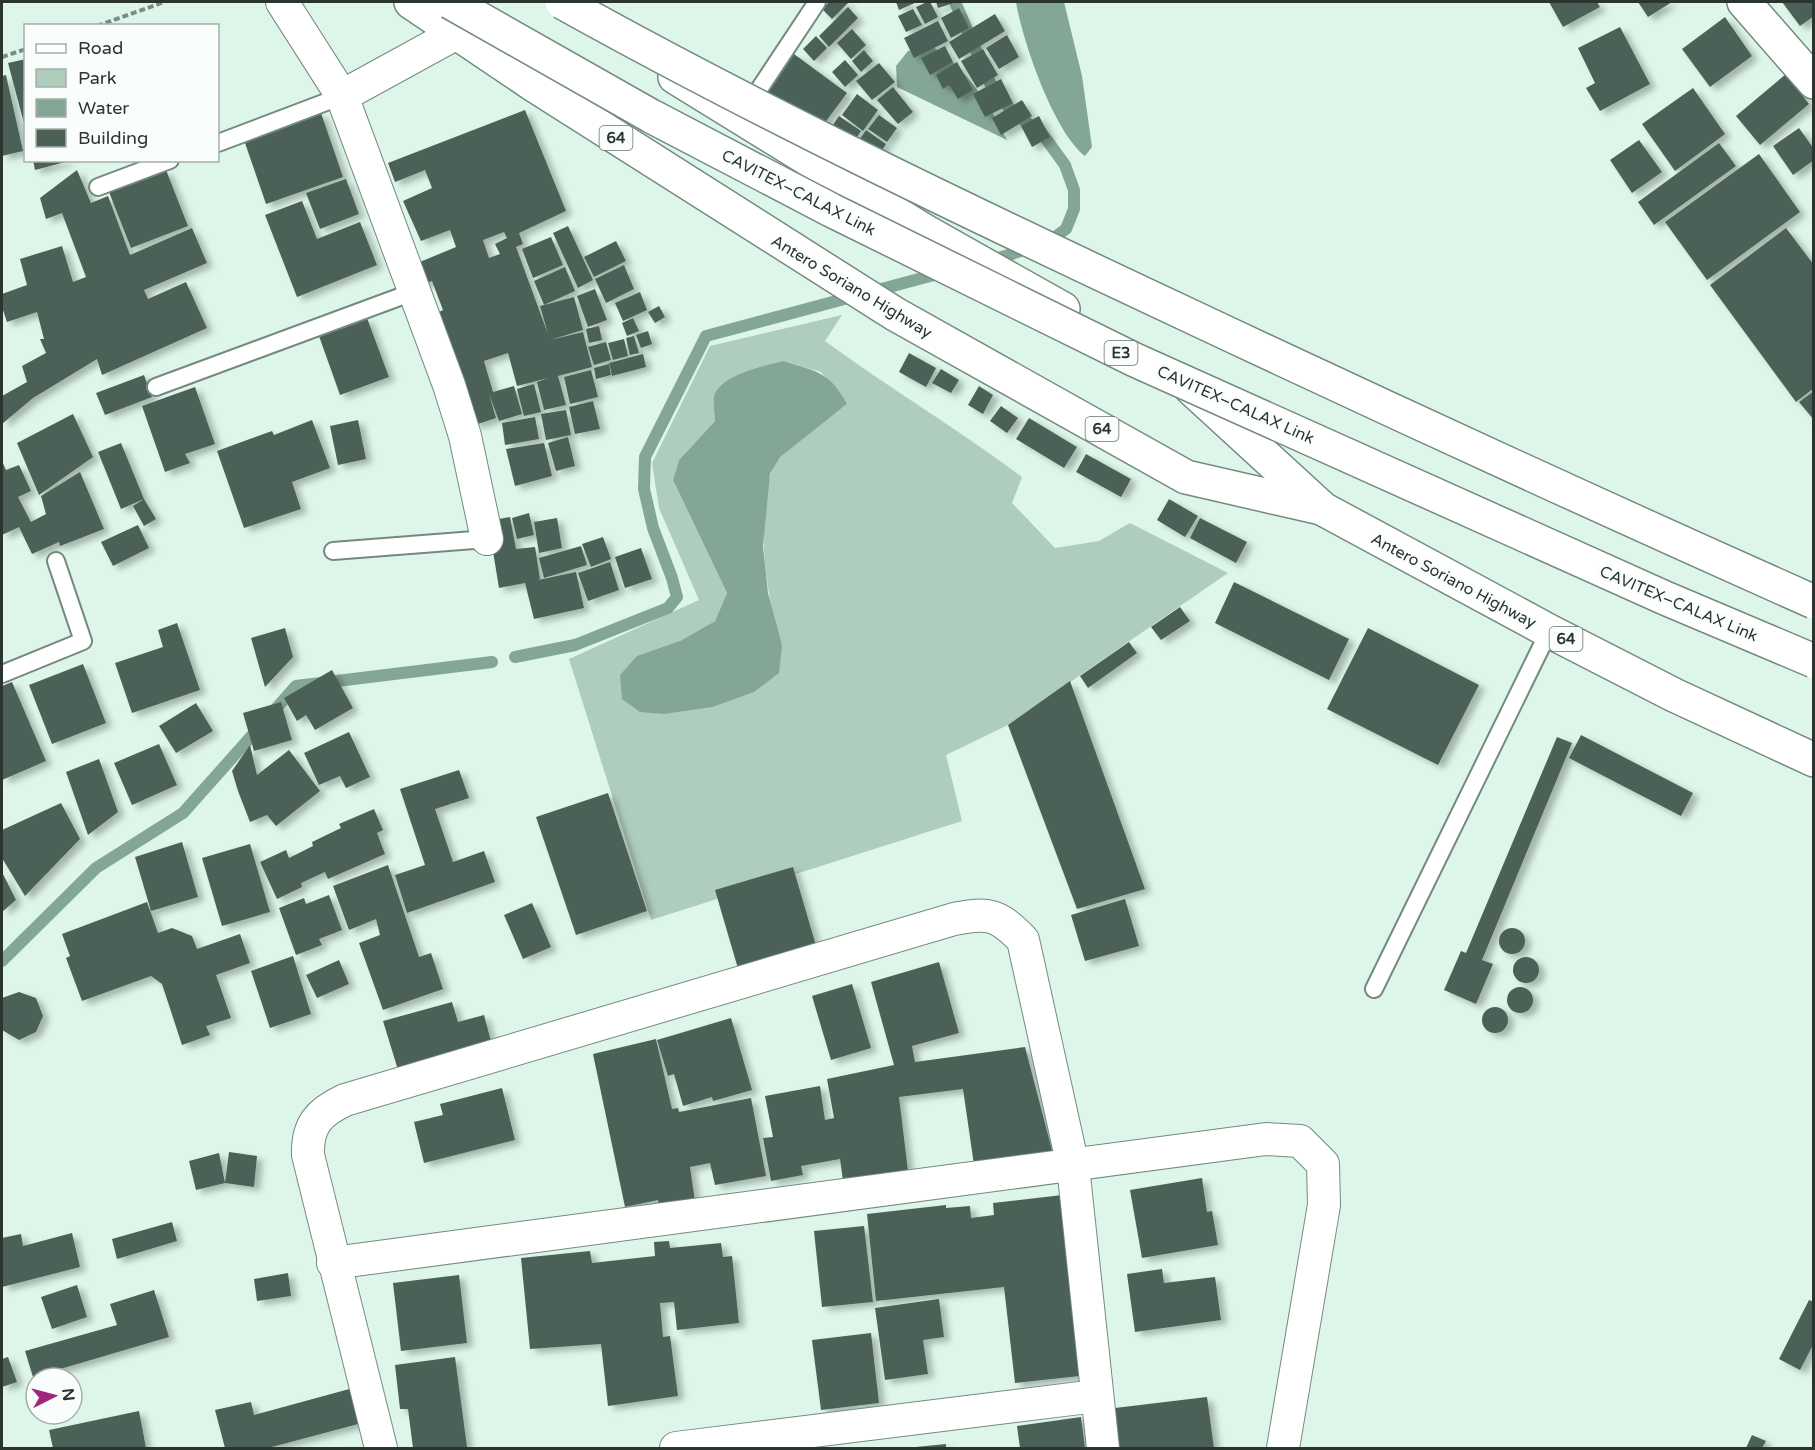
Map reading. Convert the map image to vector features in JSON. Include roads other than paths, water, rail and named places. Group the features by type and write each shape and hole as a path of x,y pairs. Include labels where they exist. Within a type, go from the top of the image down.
{"main road":[{"name":"Antero Soriano Highway","path":"411,2 453,17 534,85 895,314 1186,477 1323,509"},
{"name":"Antero Soriano Highway","path":"560,2 739,119 928,233 1142,355 1186,384 1323,509 1549,631 1674,695 1814,760"},
{"path":"560,2 691,74 937,198 1413,420 1814,602"},
{"path":"1744,2 1814,81"},
{"name":"CAVITEX–CALAX Link","path":"453,17 651,116 831,210 1135,360 1352,455 1633,584 1814,661"}],"street":[{"path":"282,2 342,96 456,405 487,539"},
{"path":"342,96 453,17"},
{"path":"381,1449 308,1155 310,1127 330,1107 954,919 979,914 1005,921 1023,940 1073,1166 1103,1449"},
{"path":"333,1263 1266,1139 1300,1141 1323,1164 1324,1205 1283,1449"},
{"path":"676,1449 1096,1396"}],"lane":[{"path":"739,119 818,2"},
{"path":"219,143 342,96"},
{"path":"98,187 165,162"},
{"path":"156,387 413,292"},
{"path":"333,551 487,539"},
{"path":"2,674 83,641 56,561"},
{"path":"1374,988 1549,631"}],"water":[{"path":"1016,2 1064,2 1082,76 1092,147 1085,156 1062,128 1041,85 1025,39"},
{"path":"929,45 953,63 975,86 1007,140 897,87 896,66 908,51"},
{"path":"783,361 821,374 841,393 847,404 780,457 770,474 763,546 768,593 782,645 779,673 754,692 712,707 664,714 640,712 622,699 620,675 637,656 680,641 715,621 727,593 673,480 679,460 715,421 714,397 724,383 743,373"}],"waterway":[{"path":"955,2 990,83 1013,113 1041,132 1065,165 1074,190 1074,209 1066,229 1048,242 990,261"},
{"path":"515,657 575,645 668,608 677,597 653,528 644,489 645,457 706,336 945,272"},
{"path":"2,961 96,868 183,813 296,686 492,662"}]}
